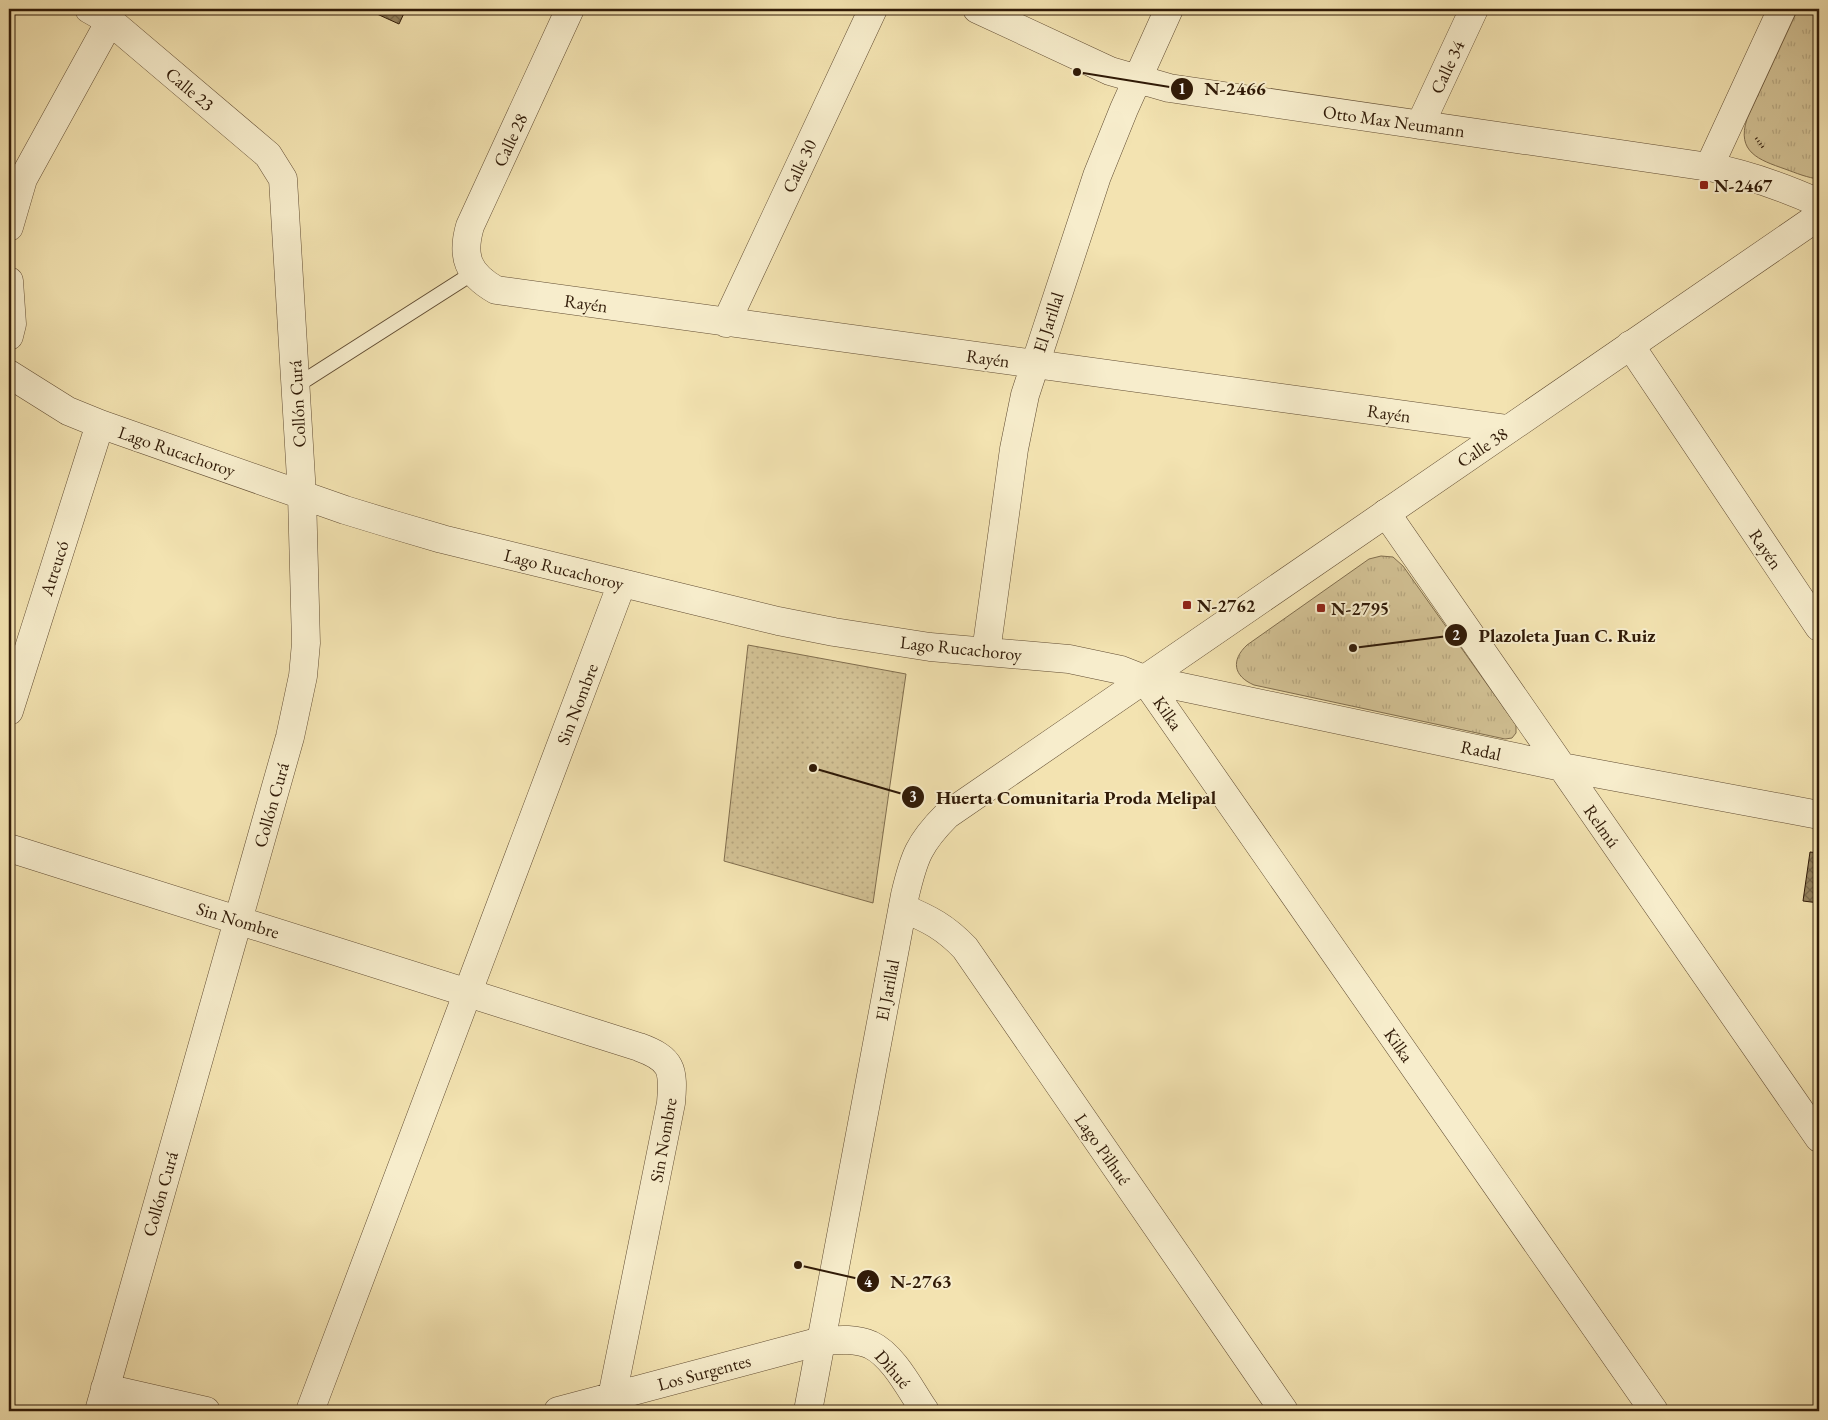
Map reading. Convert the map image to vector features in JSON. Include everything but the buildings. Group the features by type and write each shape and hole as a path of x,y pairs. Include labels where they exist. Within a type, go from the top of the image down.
{"street":[{"name":"Calle 28","path":"473,273 466,259 466,242 470,226 570,9"},
{"name":"Calle 30","path":"726,323 873,9"},
{"name":"Otto Max Neumann","path":"977,9 1110,71 1169,88 1738,172 1819,203"},
{"name":"El Jarillal","path":"986,652 1017,431 1034,364 1097,176 1169,9"},
{"name":"Calle 34","path":"1420,125 1474,9"},
{"path":"1709,167 1782,9"},
{"path":"9,227 23,180 99,15"},
{"name":"Calle 23","path":"99,15 268,154 283,179"},
{"name":"Collón Curá","path":"102,1400 290,737 303,676 306,643 302,495 283,179"},
{"name":"Calle 38","path":"1144,679 1819,216"},
{"name":"Rayén","path":"473,273 484,284 502,291 1508,429"},
{"path":"9,281 12,324 9,336"},
{"name":"Rayén","path":"1630,345 1819,627"},
{"name":"Lago Rucachoroy","path":"9,374 68,411 100,424 345,510 442,539 778,621 930,647 1069,658 1121,670 1144,679"},
{"name":"Atreucó","path":"9,711 100,424"},
{"name":"Relmú","path":"1386,513 1819,1138"},
{"name":"Sin Nombre","path":"310,1411 622,584"},
{"name":"El Jarillal","path":"808,1411 910,871 918,850 930,832 947,814 1144,679"},
{"name":"Radal","path":"1144,679 1562,767 1819,815"},
{"name":"Kilka","path":"1144,679 1654,1411"},
{"name":"Sin Nombre","path":"9,848 654,1052 667,1062 672,1076 672,1103 612,1397"},
{"name":"Lago Pilhué","path":"903,908 928,918 942,927 964,948 1284,1411"},
{"name":"Los Surgentes","path":"558,1411 821,1341"},
{"name":"Dihué","path":"821,1341 856,1341 870,1344 881,1351 890,1360 925,1411"},
{"path":"102,1400 206,1411"}],"lane":[{"path":"296,386 473,273"}],"path":[{"path":"1755,135 1759,143 1770,151"}],"green space":[{"path":"1798,9 1819,9 1819,179 1775,166 1759,158 1747,147 1745,139 1744,130 1747,119"},
{"path":"1381,556 1393,557 1403,566 1516,725 1516,733 1512,738 1505,739 1254,685 1238,672 1238,656 1247,645 1369,559"},
{"path":"748,645 906,674 873,903 724,861"}],"place":[{"name":"N-2466","path":"1077,72"},
{"name":"N-2467","path":"1704,185"},
{"name":"N-2762","path":"1187,605"},
{"name":"N-2795","path":"1321,608"},
{"name":"Plazoleta Juan C. Ruiz","path":"1353,648"},
{"name":"Huerta Comunitaria Proda Melipal","path":"813,768"},
{"name":"N-2763","path":"798,1265"}]}
